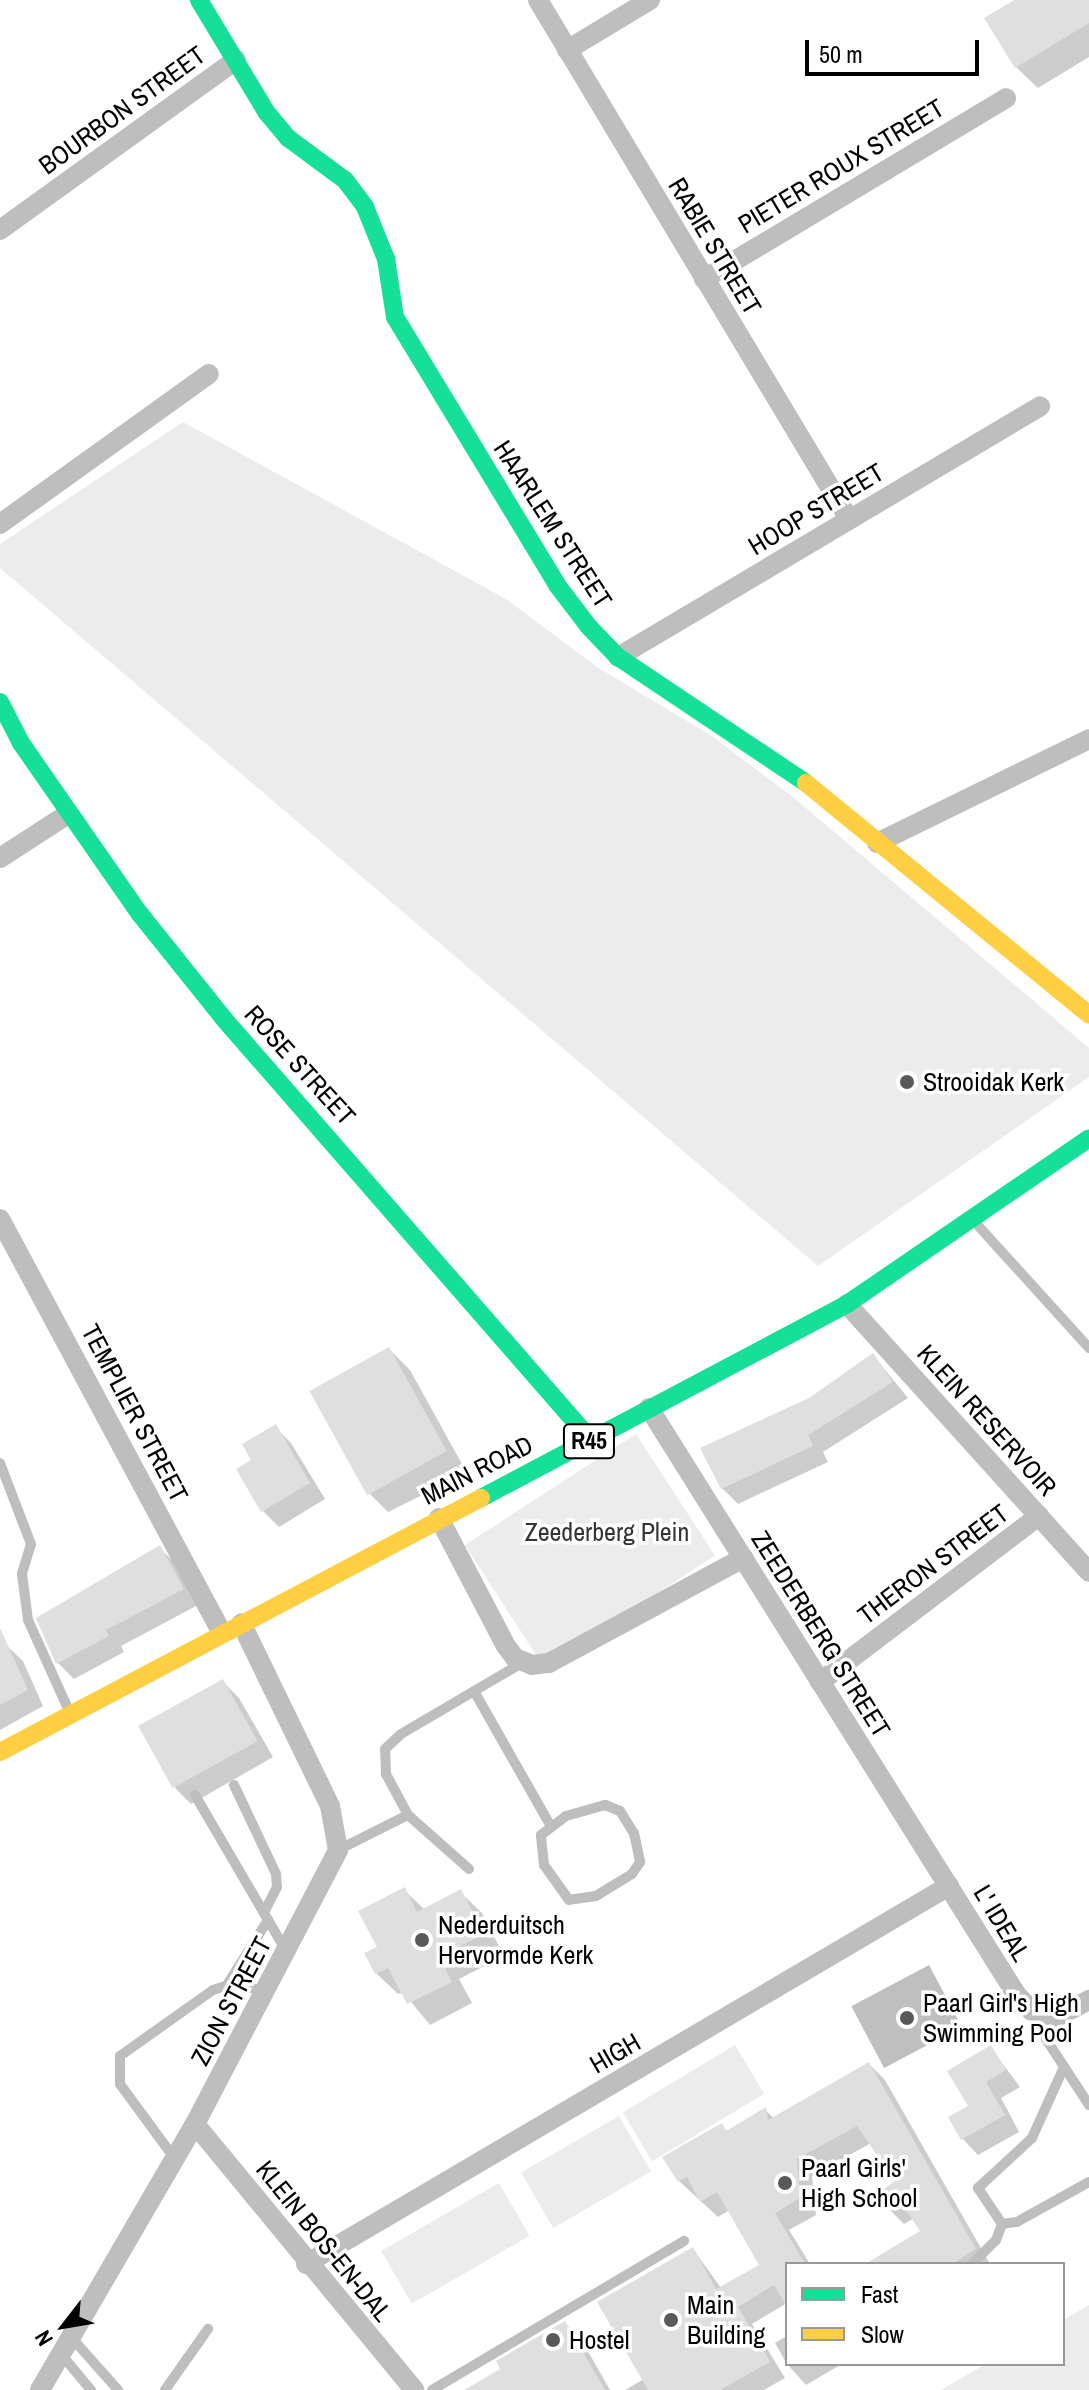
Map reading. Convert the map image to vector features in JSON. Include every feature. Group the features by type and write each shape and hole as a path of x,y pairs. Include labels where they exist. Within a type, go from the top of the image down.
{"street":[{"name":"HAARLEM STREET","path":"199,0 288,138 345,180 365,207 386,259 395,317 557,585 618,657 804,781 1089,1015"},
{"name":"RABIE STREET","path":"538,0 849,519"},
{"path":"567,50 650,0"},
{"name":"BOURBON STREET","path":"0,230 236,60"},
{"name":"PIETER ROUX STREET","path":"704,279 1006,98"},
{"path":"0,524 209,374"},
{"name":"HOOP STREET","path":"618,657 1040,406"},
{"name":"ROSE STREET","path":"0,702 68,814 224,1019 591,1440"},
{"path":"877,843 1089,739"},
{"path":"0,858 68,814"},
{"name":"MAIN ROAD","path":"0,1752 847,1304 1089,1138"},
{"name":"TEMPLIER STREET","path":"0,1219 222,1633"},
{"name":"KLEIN RESERVOIR","path":"847,1304 1089,1572"},
{"name":"ZEEDERBERG STREET","path":"649,1408 949,1886"},
{"name":"THERON STREET","path":"820,1682 1039,1516"},
{"path":"439,1518 506,1646 522,1663 549,1663 743,1558"},
{"path":"241,1623 330,1806 338,1850"},
{"name":"ZION STREET","path":"40,2390 195,2124 287,1953 338,1850"},
{"name":"L' IDEAL","path":"949,1886 1016,1994 1044,2018"},
{"name":"HIGH","path":"306,2264 949,1886"},
{"path":"1044,2018 1059,2018 1089,2000"},
{"name":"KLEIN BOS-EN-DAL","path":"195,2124 306,2264 414,2390"}],"lane":[{"path":"972,1219 1089,1348"},
{"path":"0,1463 31,1544 22,1574 28,1620 70,1713"},
{"path":"469,1869 408,1815 386,1774 385,1749 401,1734 522,1663"},
{"path":"474,1691 550,1825"},
{"path":"175,2159 120,2084 116,2064 124,2050 227,1985 266,1917 277,1887 276,1874 234,1785"},
{"path":"195,1795 287,1953"},
{"path":"605,1805 620,1811 639,1848 640,1862 632,1874 596,1896 569,1900 560,1894 540,1851 541,1835 550,1825 585,1808 605,1805"},
{"path":"338,1850 408,1815"},
{"path":"227,1985 266,1992"},
{"path":"1044,2018 1046,2039 1089,2105"},
{"path":"1002,2224 978,2188 1032,2138 1064,2067"},
{"path":"1002,2224 1017,2222 1089,2182"},
{"path":"974,2262 996,2240 1002,2224"},
{"path":"432,2390 684,2241"},
{"path":"165,2390 208,2329"},
{"path":"66,2346 91,2390"},
{"path":"66,2346 118,2390"}],"green space":[{"path":"183,422 506,599 597,667 712,736 793,797 1089,1048 1089,1077 818,1266 0,568 0,544"},
{"name":"Zeederberg Plein","path":"636,1434 715,1556 544,1667 465,1545"},
{"path":"735,2045 764,2094 652,2161 623,2112"},
{"path":"619,2116 651,2171 553,2228 521,2172"},
{"path":"499,2183 530,2236 412,2304 381,2251"},
{"path":"1089,2305 1089,2390 941,2390 983,2366 1065,2366 1065,2319"}],"shaded area":[{"name":"Paarl Girl's High Swimming Pool","path":"929,1965 962,2027 884,2068 851,2006"}],"building":[{"path":"1014,0 1089,0 1089,23 1015,68 984,18"},
{"path":"389,1347 447,1451 367,1495 309,1391"},
{"path":"873,1353 893,1382 808,1435 813,1446 721,1489 700,1448 809,1398"},
{"path":"276,1424 310,1483 261,1512 236,1469 251,1460 242,1444"},
{"path":"160,1545 184,1589 106,1630 109,1636 56,1664 36,1618"},
{"path":"0,1628 28,1690 0,1705"},
{"path":"223,1679 257,1741 173,1788 138,1726"},
{"name":"Nederduitsch Hervormde Kerk","path":"405,1887 417,1912 461,1889 484,1934 439,1957 452,1982 407,2004 388,1968 375,1974 364,1953 377,1947 358,1911"},
{"path":"991,2045 1006,2070 986,2082 1005,2115 961,2140 948,2117 968,2106 947,2071"},
{"path":"869,2062 976,2249 955,2262 868,2262 920,2231 900,2201 886,2209 877,2194 895,2181 857,2126 797,2159 800,2198 775,2213 804,2262 785,2262 785,2304 774,2285 738,2307 770,2362 720,2390 648,2390 597,2302 693,2247 716,2289 759,2265 717,2192 700,2202 687,2177 678,2182 662,2157 722,2123 726,2131 766,2107 768,2120"},
{"name":"Hostel","path":"565,2321 605,2390 464,2390 500,2369 496,2361"}],"traffic: fast":[{"path":"199,0 267,113 288,138 345,180 365,207 386,259 395,317 557,585 589,627 618,657 806,783"},
{"path":"0,702 21,743 140,914 224,1019 591,1440"},
{"path":"481,1498 847,1304 1089,1138"}],"traffic: slow":[{"path":"806,783 1089,1015"},
{"path":"0,1752 481,1498"}],"place":[{"name":"Strooidak Kerk","path":"907,1082"},
{"name":"Nederduitsch Hervormde Kerk","path":"422,1940"},
{"name":"Paarl Girl's High Swimming Pool","path":"907,2018"},
{"name":"Paarl Girls' High School","path":"785,2183"},
{"name":"Main Building","path":"671,2320"},
{"name":"Hostel","path":"553,2340"}]}
